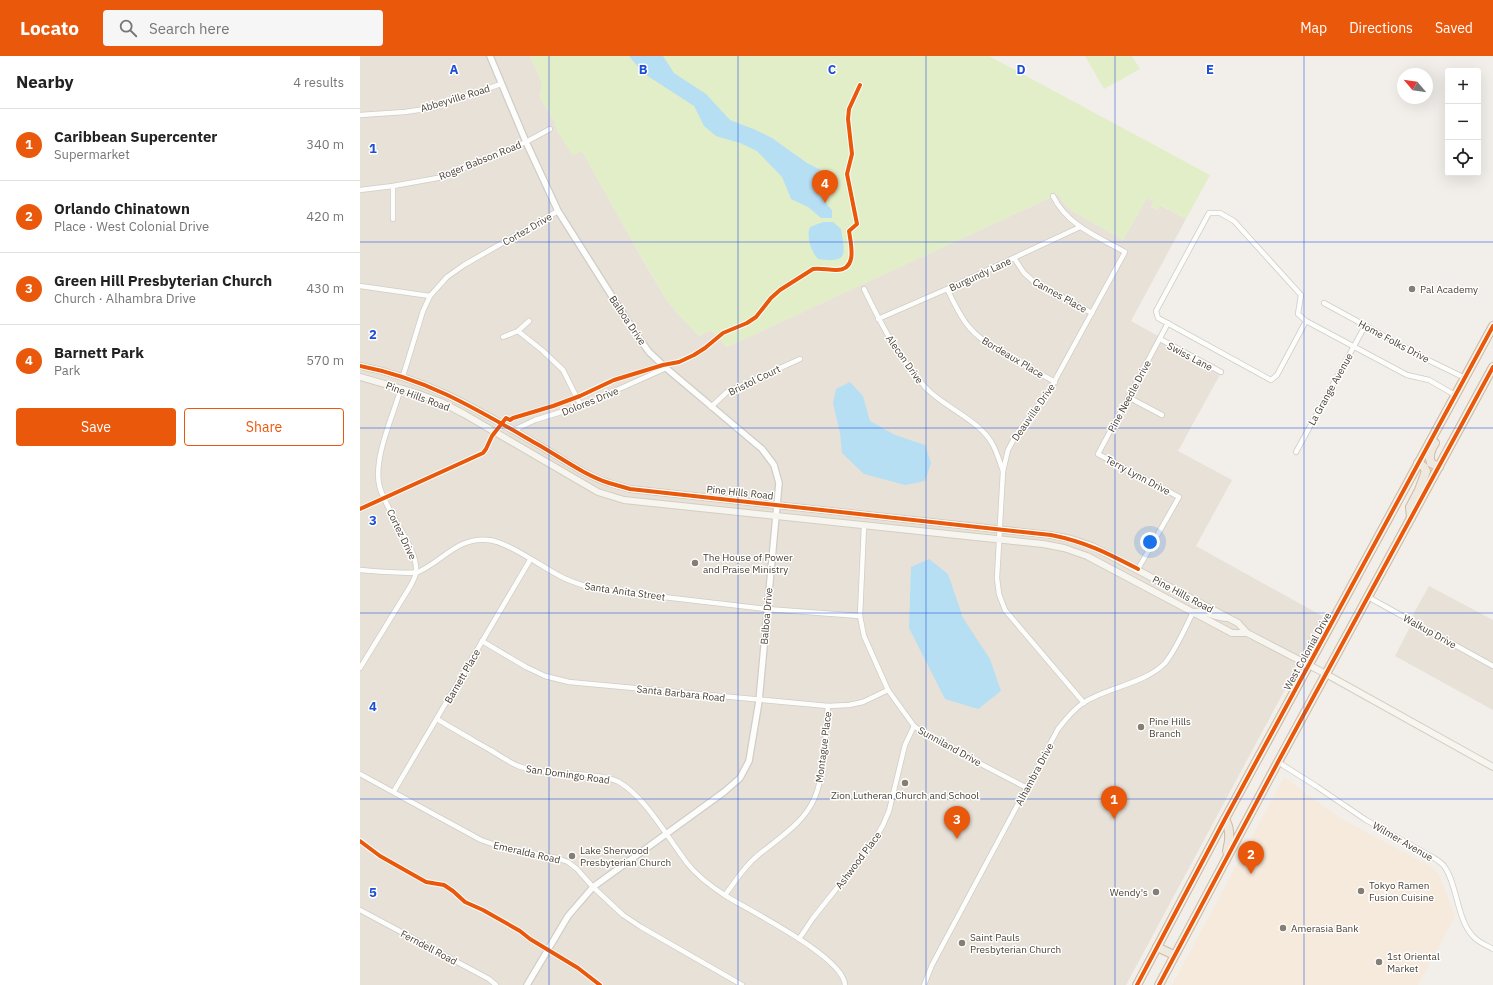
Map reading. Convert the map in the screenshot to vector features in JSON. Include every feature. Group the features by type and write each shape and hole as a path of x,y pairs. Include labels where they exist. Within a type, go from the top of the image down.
{"highway":[{"name":"West Colonial Drive","path":"1137,985 1308,665 1493,326"},
{"path":"1159,985 1278,762 1493,367"},
{"path":"1439,467 1430,463 1429,459 1431,449 1442,430 1443,418"},
{"path":"1410,519 1410,507 1419,490 1426,471 1424,467 1418,463"},
{"path":"1222,867 1229,845 1230,833 1225,819"},
{"path":"1157,947 1174,955"}],"main road":[{"name":"Pine Hills Road","path":"360,366 403,376 446,393 586,472 608,483 630,489 999,528 1052,535 1092,546 1229,618 1238,623 1247,633 1326,674 1493,767"},
{"name":"Pine Hills Road","path":"360,377 401,388 441,402 598,492 624,500 999,539 1044,544 1064,548 1087,556 1111,567 1232,633 1247,633"},
{"path":"1193,612 1202,611 1219,618 1229,618"}],"street":[{"name":"Balboa Drive","path":"490,56 526,142 558,211 634,331 649,352 666,368 762,449 774,465 779,483 759,701 749,761 740,778 724,792 593,886 568,916 527,985"},
{"name":"Abbeyville Road","path":"360,115 405,112 432,108 502,84"},
{"name":"Roger Babson Road","path":"360,190 443,177 526,142 550,129"},
{"path":"393,186 393,219"},
{"path":"1053,196 1057,206 1066,216 1080,227"},
{"name":"Cortez Drive","path":"403,376 423,311 430,296 447,277 464,264 558,211"},
{"path":"1306,321 1277,375 1271,380 1158,318 1156,311 1209,213 1220,212 1234,221 1301,295 1298,314 1306,321 1407,375 1429,380 1456,395"},
{"name":"Deauville Drive","path":"1080,227 1125,252 1055,382 1017,432 1008,450 1003,471 997,578 999,594 1005,610 1084,703"},
{"name":"Burgundy Lane","path":"878,319 947,289 1080,227"},
{"name":"Cannes Place","path":"1014,258 1024,273 1034,282 1092,313"},
{"path":"360,286 430,296"},
{"name":"Alecon Drive","path":"864,289 878,319 897,352 926,388 942,402 982,430 993,444 1003,471"},
{"name":"Bordeaux Place","path":"947,289 960,314 970,328 979,336 1055,382"},
{"name":"Home Folks Drive","path":"1324,303 1428,360 1465,378"},
{"path":"503,337 518,331 528,321"},
{"name":"Pine Needle Drive","path":"1098,454 1168,323"},
{"name":"La Grange Avenue","path":"1296,452 1365,326"},
{"path":"518,331 543,351 563,370 581,406"},
{"name":"Swiss Lane","path":"1160,339 1221,372"},
{"name":"Bristol Court","path":"711,407 726,392 800,359"},
{"name":"Dolores Drive","path":"514,430 535,420 581,406 666,368"},
{"name":"Cortez Drive","path":"360,668 411,585 416,572 416,559 384,498 379,484 378,463 401,388"},
{"path":"1128,397 1162,415"},
{"name":"Terry Lynn Drive","path":"1098,454 1179,497 1138,569"},
{"name":"Sunniland Drive","path":"864,526 860,616 864,636 888,690 914,726 929,737 1027,788"},
{"name":"Santa Anita Street","path":"416,572 457,546 474,539 490,540 507,546 530,560 575,583 595,589 767,609 860,616"},
{"name":"Barnett Place","path":"394,791 530,560"},
{"path":"360,570 416,572"},
{"name":"Walkup Drive","path":"1368,597 1493,666"},
{"name":"Alhambra Drive","path":"924,985 932,964 1058,729 1069,714 1084,703 1152,673 1162,665 1173,649 1193,612"},
{"name":"Santa Barbara Road","path":"482,641 532,670 545,676 569,682 759,701 828,706 849,705 863,702 888,690"},
{"name":"Montague Place","path":"725,895 743,870 755,858 794,827 814,798 821,776 828,706"},
{"name":"San Domingo Road","path":"436,719 517,766 535,770 593,776 617,781 633,791 687,864 697,874 725,895 826,957 838,969 844,981 844,985"},
{"name":"Ashwood Place","path":"799,940 813,918 872,844 884,825 905,745 914,726"},
{"name":"Wilmer Avenue","path":"1278,762 1366,820 1434,858 1444,866 1466,925 1472,935 1493,949"},
{"name":"Emeralda Road","path":"360,774 394,791 482,840 501,847 556,858 568,862 577,869 623,915 641,928 742,985"},
{"name":"Ferndell Road","path":"360,910 489,979 496,985"}],"shaded area":[{"path":"360,56 530,56 542,83 540,97 554,121 559,134 582,151 666,299 699,336 711,330 727,347 1058,194 1067,207 1074,212 1123,240 1147,198 1154,201 1151,207 1158,210 1160,205 1186,219 1131,321 1222,371 1178,451 1232,480 1196,546 1324,617 1126,985 360,985"},
{"path":"1429,586 1493,620 1493,710 1395,656 1410,627 1414,613"},
{"path":"1284,777 1340,818 1432,867 1439,874 1455,917 1418,985 1172,985"}],"green space":[{"path":"530,56 989,56 1210,175 1186,219 1161,205 1158,210 1151,207 1154,201 1147,198 1123,240 1074,212 1067,207 1058,194 727,347 711,330 699,336 666,299 582,151 573,156 559,134 554,121 540,97 542,83"},
{"path":"1085,56 1132,56 1140,69 1104,89"}],"water":[{"path":"629,56 663,56 674,73 706,94 730,120 772,138 807,163 821,170 828,180 824,196 826,203 832,210 832,218 821,218 808,207 791,199 782,177 757,151 740,143 716,136 704,126 694,106 643,73"},
{"path":"823,222 833,222 841,229 844,251 840,258 835,260 818,259 811,248 809,239 810,227"},
{"path":"850,382 863,396 870,421 895,435 925,445 931,463 925,481 905,485 864,474 842,453 840,433 833,403 836,389"},
{"path":"929,559 948,574 963,618 990,659 1001,691 978,709 945,699 909,628 911,567"}],"cycle path":[{"path":"360,509 483,453 492,436 506,418 510,420 580,396 614,380 663,365 679,362 705,348 723,333 747,323 756,317 771,298 780,290 813,269 836,270 843,269 848,266 852,256 849,231 857,224 847,174 852,154 848,119 849,109 860,85"},
{"path":"1137,985 1225,819 1493,326"},
{"path":"360,366 408,379 452,397 494,419 590,475 600,480 630,489 1051,535 1075,541 1096,549 1138,569"},
{"path":"1159,985 1278,762 1493,367"},
{"path":"360,841 380,856 426,882 444,885 465,902 483,910 520,931 530,939 578,968 600,985"}],"place":[{"name":"Barnett Park","path":"825,203"},
{"name":"Pal Academy","path":"1412,289"},
{"name":"The House of Power and Praise Ministry","path":"695,563"},
{"name":"Pine Hills Branch","path":"1141,727"},
{"name":"Zion Lutheran Church and School","path":"905,783"},
{"name":"Caribbean Supercenter","path":"1114,819"},
{"name":"Green Hill Presbyterian Church","path":"957,839"},
{"name":"Lake Sherwood Presbyterian Church","path":"572,856"},
{"name":"Orlando Chinatown","path":"1251,874"},
{"name":"Tokyo Ramen Fusion Cuisine","path":"1361,891"},
{"name":"Wendy's","path":"1156,892"},
{"name":"Amerasia Bank","path":"1283,928"},
{"name":"Saint Pauls Presbyterian Church","path":"962,943"},
{"name":"1st Oriental Market","path":"1379,962"}]}
